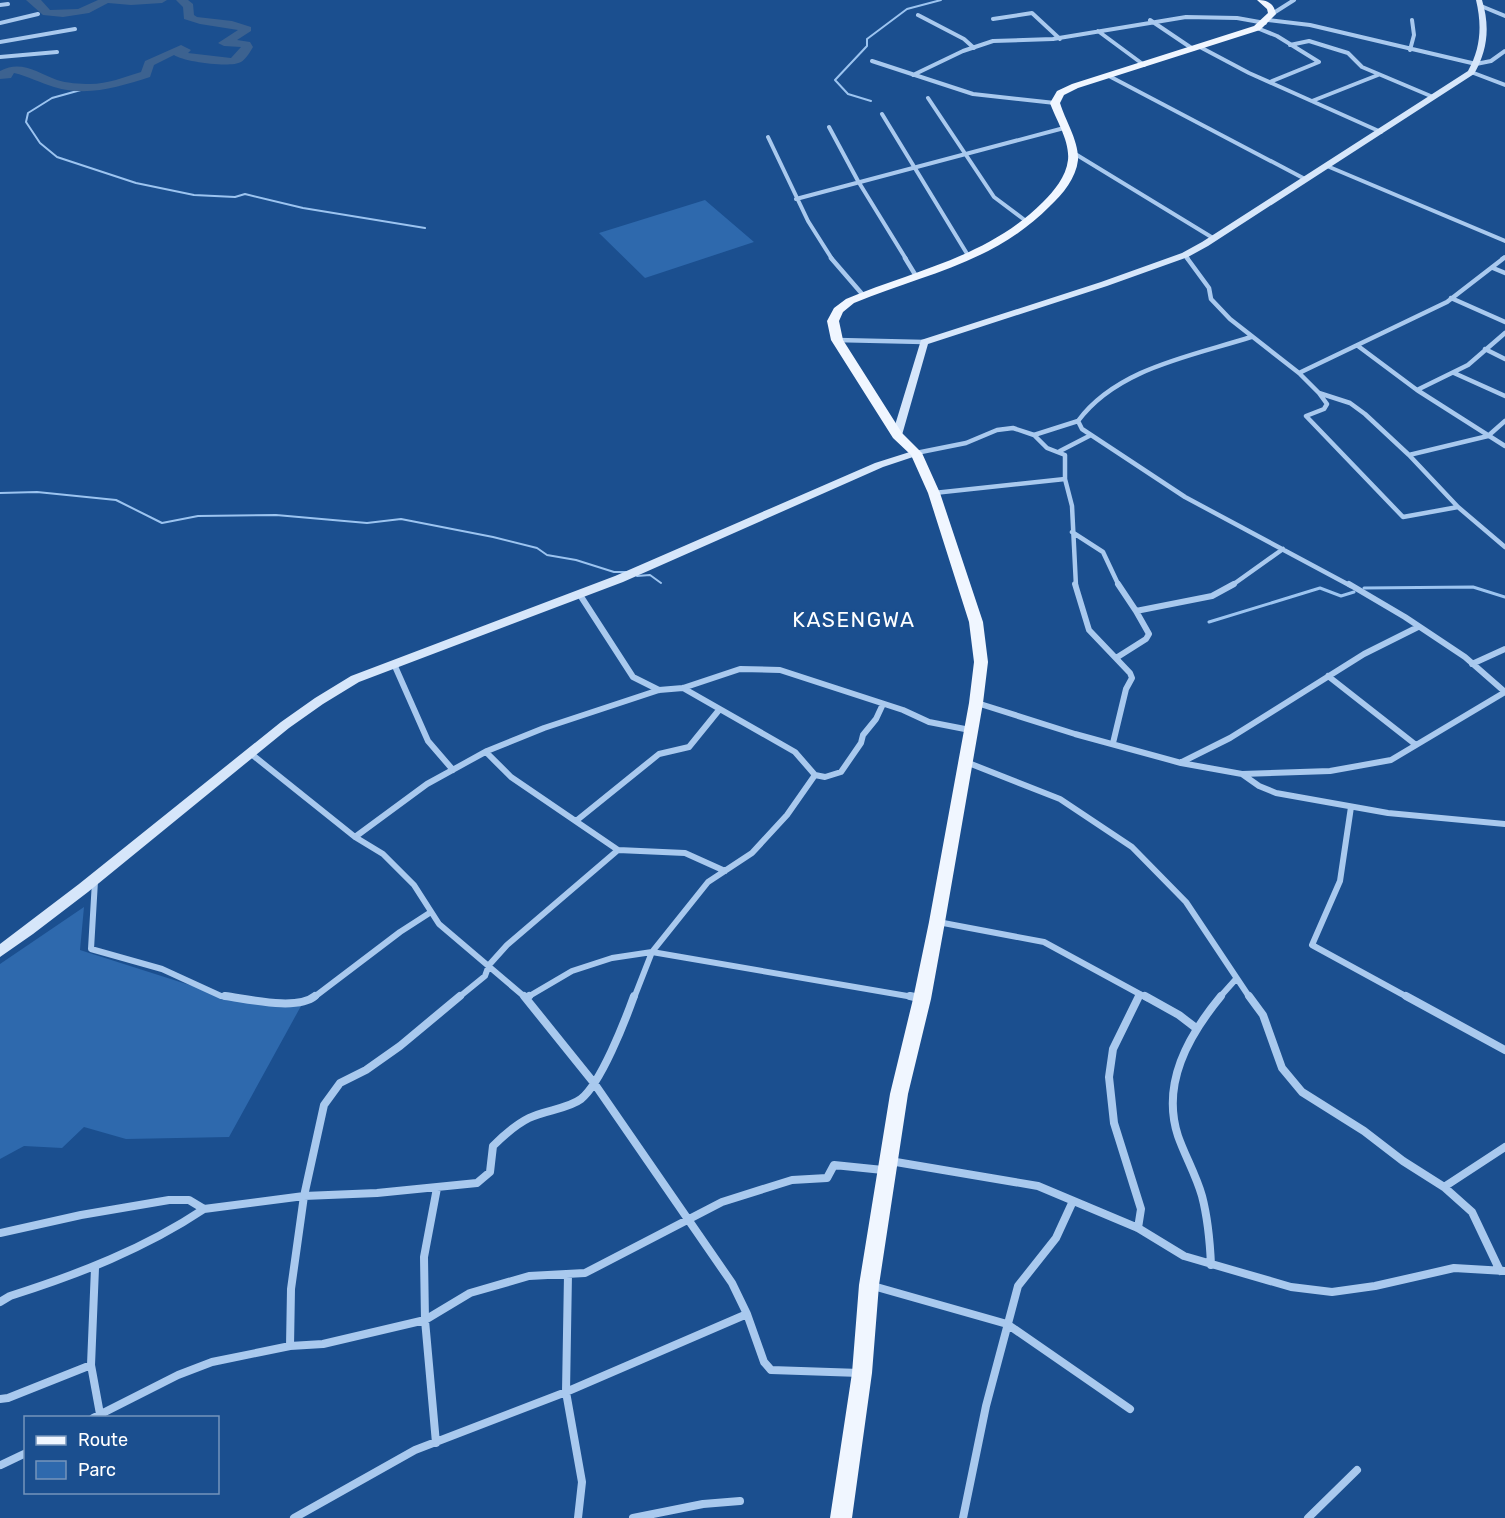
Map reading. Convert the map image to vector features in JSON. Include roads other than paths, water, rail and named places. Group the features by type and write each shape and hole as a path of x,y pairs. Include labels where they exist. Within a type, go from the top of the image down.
{"main road":[{"path":"841,1518 862,1373 869,1285 887,1166 899,1094 922,999 937,922 976,703 981,662 976,622 934,493 916,453 897,435 837,340 833,321 838,310 850,301 987,249 1026,221 1055,196 1070,172 1072,152 1055,103 1060,93 1196,48 1266,21 1272,9 1261,0"},
{"path":"897,435 924,342 1104,284 1185,255 1213,238 1471,72 1476,64 1485,32 1480,3"},
{"path":"0,951 95,879 250,753 327,694 355,679 580,595 879,465 916,453"}],"street":[{"path":"1266,21 1294,0"},
{"path":"1480,3 1505,16"},
{"path":"0,5 8,4"},
{"path":"993,19 1032,13 1060,39"},
{"path":"0,23 38,14"},
{"path":"918,15 964,39 974,48"},
{"path":"914,75 940,61 992,41 1060,39 1150,20 1213,15 1310,25 1476,64 1491,61 1505,51"},
{"path":"1150,20 1196,48 1381,132"},
{"path":"1410,50 1414,41 1412,20"},
{"path":"1266,21 1278,36 1320,62 1270,82"},
{"path":"0,42 75,29"},
{"path":"1098,31 1144,65"},
{"path":"1290,45 1309,41 1348,53 1362,67 1433,97"},
{"path":"0,57 57,52"},
{"path":"872,61 973,94 1055,103"},
{"path":"1471,72 1505,85"},
{"path":"1312,101 1378,75"},
{"path":"1109,76 1305,179"},
{"path":"928,98 994,197 1026,221"},
{"path":"882,114 969,257"},
{"path":"829,127 858,181 916,276"},
{"path":"796,199 1064,128"},
{"path":"768,137 810,228 848,280 863,295"},
{"path":"1072,152 1213,238"},
{"path":"1327,166 1389,191 1448,220 1503,240 1505,249"},
{"path":"1185,255 1209,288 1211,299 1251,337 1299,373 1319,393 1327,404 1324,409 1306,416 1403,517 1458,507"},
{"path":"1299,373 1358,346 1451,298 1505,257"},
{"path":"1493,268 1505,273"},
{"path":"1451,298 1505,322"},
{"path":"1417,390 1454,373 1505,333"},
{"path":"1034,435 1078,420 1092,402 1121,383 1251,337"},
{"path":"837,340 924,342"},
{"path":"1358,346 1417,390 1505,447"},
{"path":"1485,349 1505,358"},
{"path":"1454,373 1505,396"},
{"path":"1319,393 1350,404 1365,414 1409,454 1458,507 1505,547"},
{"path":"976,703 1075,734 1181,763 1242,774 1330,771 1391,760 1505,692 1492,678 1451,647 1366,594 1185,497 1115,448 1090,435 1082,429 1078,420"},
{"path":"1409,454 1488,436 1505,421"},
{"path":"916,453 966,443 997,430 1013,428 1034,435 1047,448 1060,451 1065,455 1065,479 1072,506 1074,579 1081,608 1089,630 1130,673 1132,678 1126,689 1113,743"},
{"path":"1060,451 1090,435"},
{"path":"934,493 1065,479"},
{"path":"1072,532 1103,552 1122,592 1149,634 1146,639 1116,658"},
{"path":"1136,611 1212,596 1240,581 1283,549"},
{"path":"580,595 633,677 659,690"},
{"path":"1181,763 1230,738 1364,654 1418,627"},
{"path":"1472,664 1505,649"},
{"path":"394,664 428,741 453,770"},
{"path":"355,837 381,814 453,770 506,742 659,690 683,688 740,669 780,670 903,710 928,722 970,730"},
{"path":"1328,676 1416,745"},
{"path":"683,688 795,752 815,775 825,777 841,772 861,743 863,735 876,719 883,704"},
{"path":"576,821 659,754 689,747 719,710"},
{"path":"486,752 511,777 618,850 685,853 725,872"},
{"path":"250,753 355,837 383,854 414,885 439,924 526,998 594,1083 732,1283 747,1314 764,1362 771,1370 862,1373"},
{"path":"966,762 1060,799 1132,847 1186,902 1236,979 1263,1015 1282,1068 1302,1092 1364,1131 1402,1161 1444,1187 1472,1212 1503,1271"},
{"path":"1242,774 1258,786 1276,793 1388,813 1505,824"},
{"path":"0,1302 10,1296 95,1268 172,1231 204,1209 304,1196 437,1188 477,1183 490,1172 494,1146 501,1137 529,1118 581,1099 594,1083 622,1028 652,952 708,882 752,853 787,815 815,775"},
{"path":"1351,807 1340,881 1312,945 1353,965 1463,1030 1505,1050"},
{"path":"290,1346 291,1290 304,1196 324,1105 340,1083 366,1070 400,1046 485,976 489,965 507,945 618,850"},
{"path":"95,879 92,949 162,969 221,996 261,1002 308,1002 400,932 431,912"},
{"path":"937,922 1044,942 1140,994 1196,1028"},
{"path":"526,998 572,971 612,958 652,952 922,999"},
{"path":"1211,1265 1210,1236 1201,1192 1174,1120 1174,1075 1196,1028 1211,1006 1236,979"},
{"path":"1138,1228 1141,1209 1114,1123 1109,1077 1113,1048 1140,994"},
{"path":"1444,1187 1505,1147"},
{"path":"95,1268 91,1365 97,1416 177,1375 212,1362 290,1346 324,1344 424,1320 470,1293 529,1276 585,1273 722,1202 792,1180 827,1178 834,1165 887,1166 1029,1184 1138,1228 1184,1256 1291,1287 1332,1292 1376,1286 1454,1268 1503,1271"},
{"path":"436,1443 424,1320 424,1257 437,1188"},
{"path":"0,1233 70,1217 169,1200 189,1200 204,1209"},
{"path":"963,1518 986,1406 1006,1324 1018,1286 1056,1238 1073,1201"},
{"path":"568,1274 566,1392 582,1482 578,1518"},
{"path":"869,1285 1006,1324 1130,1409"},
{"path":"294,1518 415,1450 566,1392 747,1314"},
{"path":"0,1399 8,1398 91,1365"},
{"path":"2,1465 24,1454"},
{"path":"1308,1518 1357,1470"},
{"path":"633,1518 703,1504 740,1501"}],"waterway":[{"path":"31,0 37,2 47,13 85,11 105,0"},
{"path":"107,0 131,2 162,0"},
{"path":"0,75 7,75 9,70 14,69 33,73 56,84 88,88 106,87 146,74 149,63 181,48 185,50 180,55 190,57 231,61 240,57 247,47 246,44 224,43 247,29 232,24 200,21 188,17 189,6 181,0"},
{"path":"871,101 848,94 835,80 867,46 867,39 907,9 941,0"},
{"path":"88,88 52,98 28,113 26,122 40,143 57,157 136,183 194,195 235,197 245,194 303,208 425,228"},
{"path":"0,493 37,492 116,500 162,523 198,516 276,515 367,523 401,519 493,537 537,548 547,555 576,560 614,572 626,572"},
{"path":"637,576 650,575 661,583"},
{"path":"1364,588 1473,587 1505,597"},
{"path":"1209,622 1320,588 1341,596 1354,592"}],"district":[{"name":"KASENGWA","path":"854,620"}]}
